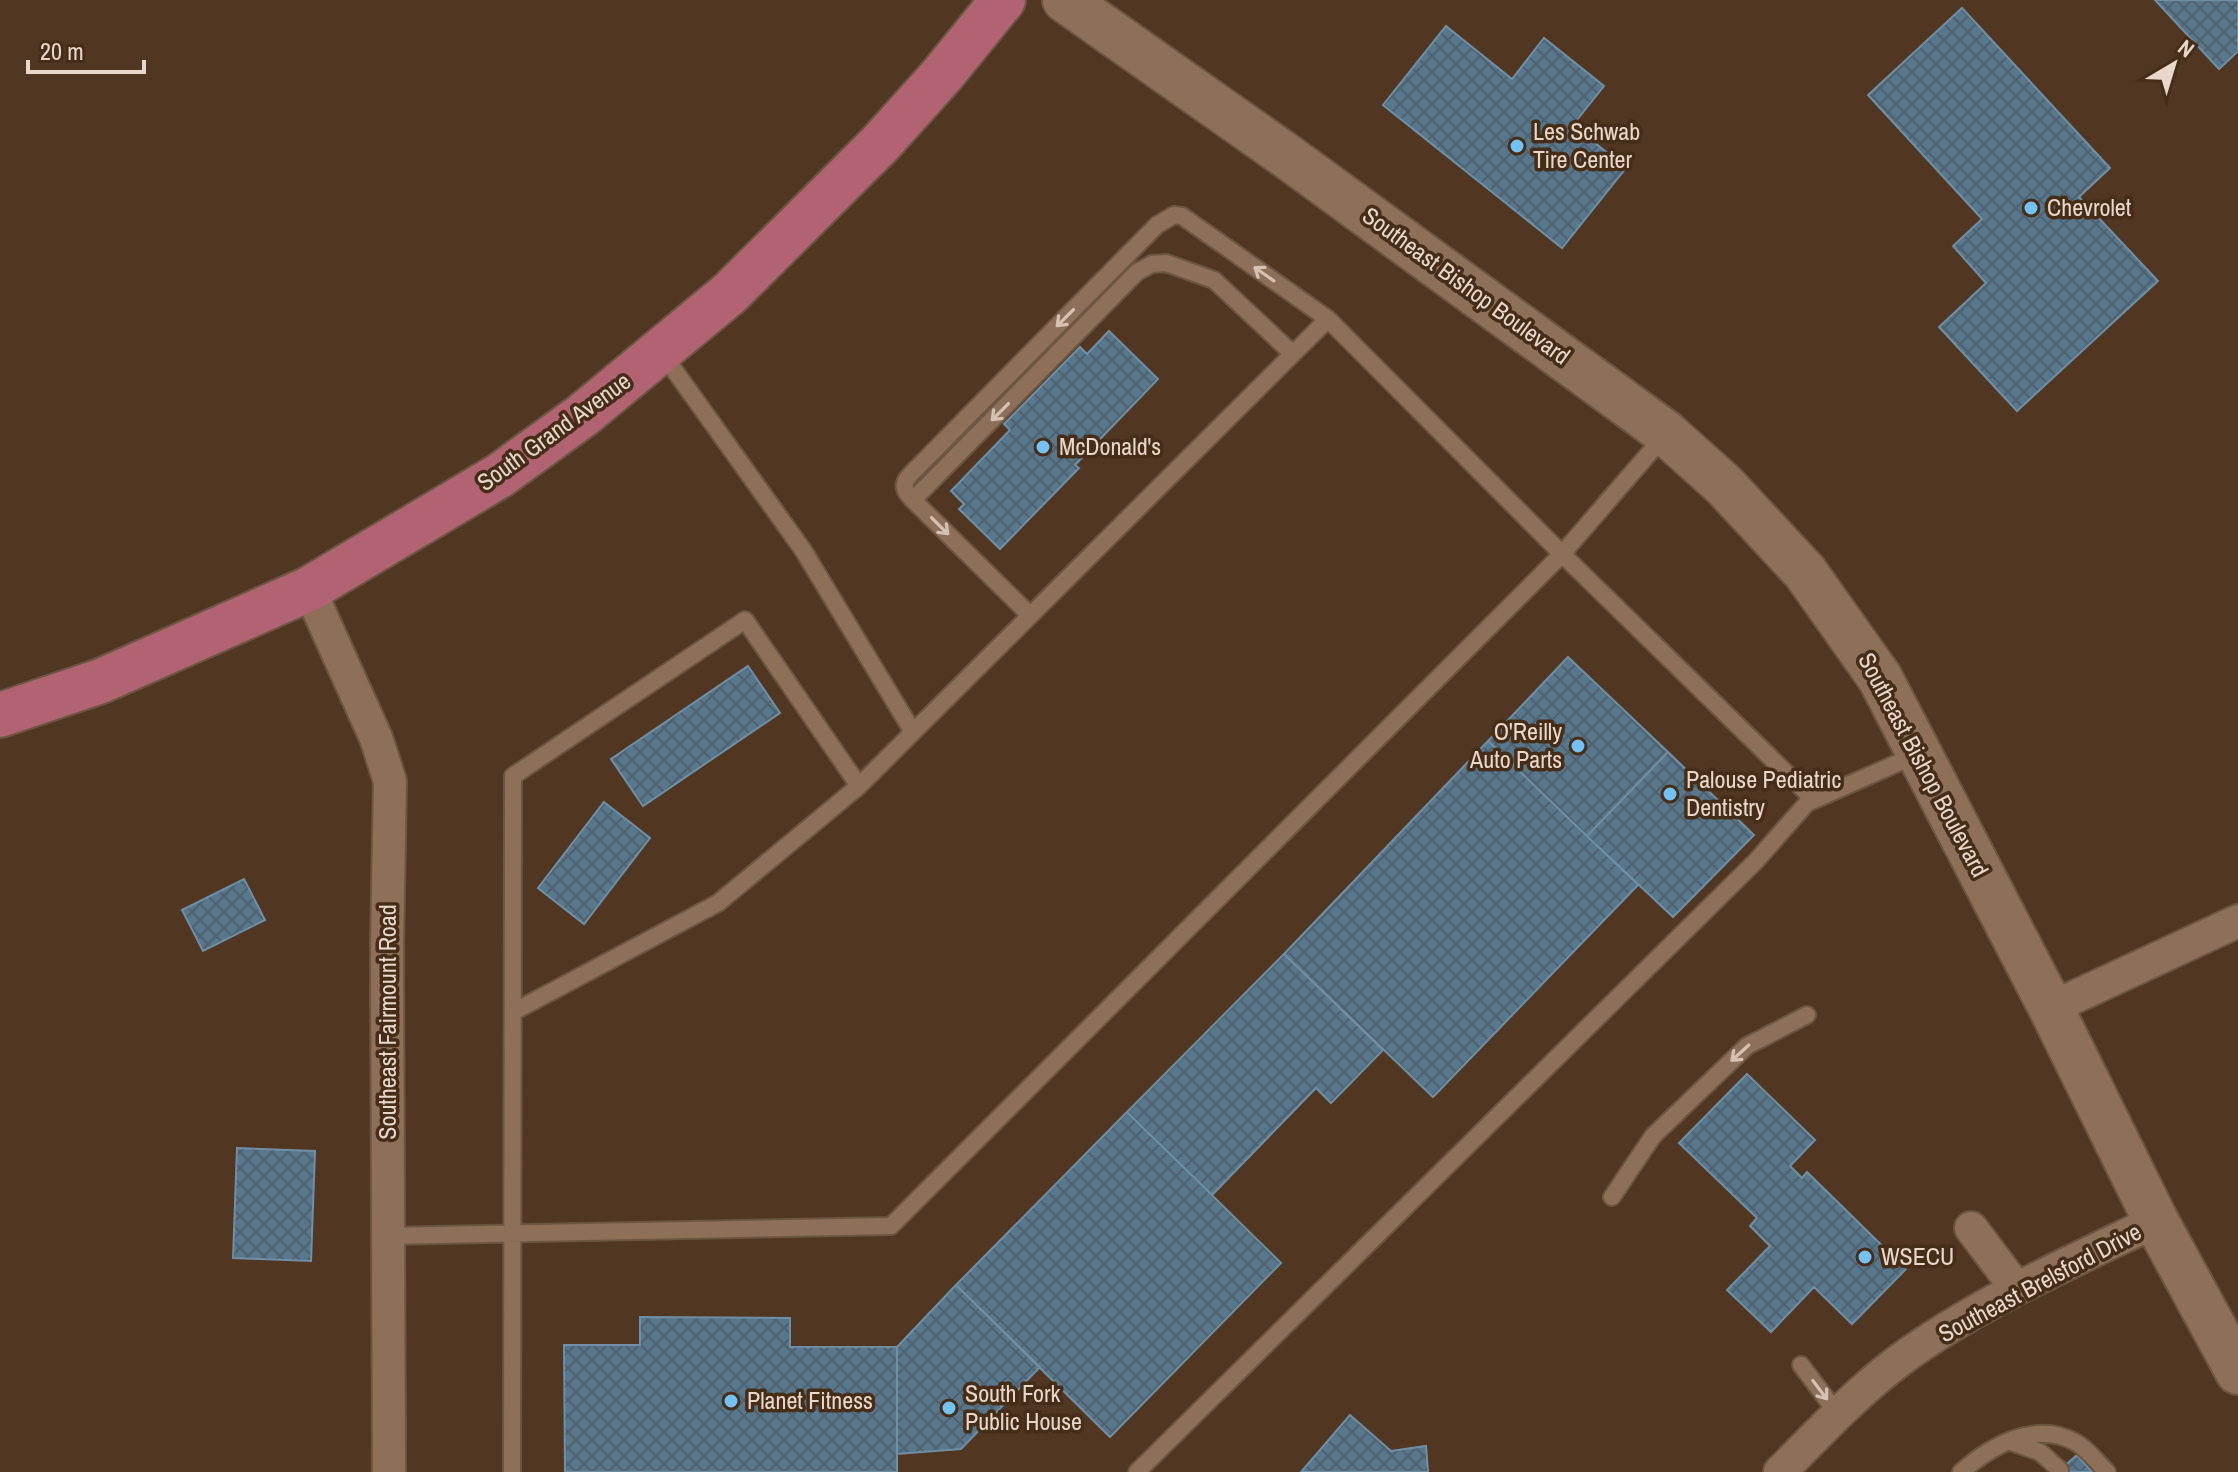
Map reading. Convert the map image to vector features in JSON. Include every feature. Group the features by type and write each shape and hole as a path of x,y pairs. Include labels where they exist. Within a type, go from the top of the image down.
{"main road":[{"name":"South Grand Avenue","path":"0,715 101,681 309,589 499,476 583,415 730,293 880,144 1003,0"}],"street":[{"name":"Southeast Bishop Boulevard","path":"1065,0 1288,157 1666,433 1724,485 1805,572 1880,678 2051,1008 2156,1221 2238,1372"},
{"name":"Southeast Fairmount Road","path":"309,589 376,738 390,781 387,947 389,1472"},
{"path":"2051,1008 2238,921"},
{"name":"Southeast Brelsford Drive","path":"1780,1472 1838,1414 1900,1361 2017,1289 2156,1221"},
{"path":"1971,1228 2017,1289"}],"lane":[{"path":"1030,615 913,500 904,485 910,475 1157,225 1174,215 1182,216 1328,319 1562,554 1814,800"},
{"path":"913,500 1137,272 1152,264 1166,263 1214,280 1293,354"},
{"path":"513,1012 718,903 859,786 1328,319"},
{"path":"661,352 803,550 913,732"},
{"path":"388,1236 891,1226 1562,554 1666,433"},
{"path":"512,1472 513,776 745,620 859,786"},
{"path":"1137,1472 1756,861 1807,803 1919,753"},
{"path":"1612,1197 1653,1136 1747,1046 1807,1015"},
{"path":"1801,1365 1838,1414"},
{"path":"1961,1472 2007,1440 2033,1435 2073,1441 2107,1472"},
{"path":"2007,1440 2040,1452 2060,1470"}],"building":[{"path":"2155,0 2238,0 2238,51 2219,69"},
{"name":"Chevrolet","path":"1962,8 2110,168 2079,197 2158,281 2017,411 1939,327 1986,283 1953,246 1982,219 1868,95"},
{"name":"Les Schwab Tire Center","path":"1446,26 1512,79 1544,38 1604,86 1573,125 1626,168 1562,248 1383,105"},
{"name":"McDonald's","path":"1109,331 1158,379 1075,465 1079,468 1000,549 959,509 964,504 951,491 1010,430 1004,424 1080,347 1087,354"},
{"name":"O'Reilly Auto Parts","path":"1568,657 1668,752 1587,836 1488,741"},
{"path":"748,666 780,713 643,806 611,759"},
{"path":"1488,741 1638,885 1433,1097 1284,954"},
{"name":"Palouse Pediatric Dentistry","path":"1668,752 1754,835 1673,917 1587,836"},
{"path":"604,802 650,838 584,924 538,888"},
{"path":"244,879 265,920 203,951 182,910"},
{"path":"1284,954 1383,1050 1331,1103 1316,1088 1212,1195 1127,1112"},
{"path":"1747,1074 1815,1140 1790,1166 1802,1178 1807,1172 1906,1269 1852,1324 1814,1287 1771,1332 1727,1290 1770,1246 1750,1226 1757,1218 1679,1143"},
{"path":"1127,1112 1281,1263 1110,1437 956,1285"},
{"path":"237,1148 315,1151 311,1261 233,1258"},
{"name":"South Fork Public House","path":"956,1285 1040,1367 961,1449 897,1454 897,1347"},
{"name":"Planet Fitness","path":"640,1317 790,1318 790,1347 897,1347 897,1472 565,1472 564,1345 640,1345"},
{"path":"1350,1415 1391,1451 1426,1446 1428,1472 1301,1472"},
{"path":"2077,1455 2092,1472 2058,1472 2060,1470"}],"place":[{"name":"Les Schwab Tire Center","path":"1517,146"},
{"name":"Chevrolet","path":"2031,208"},
{"name":"McDonald's","path":"1043,447"},
{"name":"O'Reilly Auto Parts","path":"1578,746"},
{"name":"Palouse Pediatric Dentistry","path":"1670,794"},
{"name":"WSECU","path":"1865,1257"},
{"name":"Planet Fitness","path":"731,1401"},
{"name":"South Fork Public House","path":"949,1408"}]}
